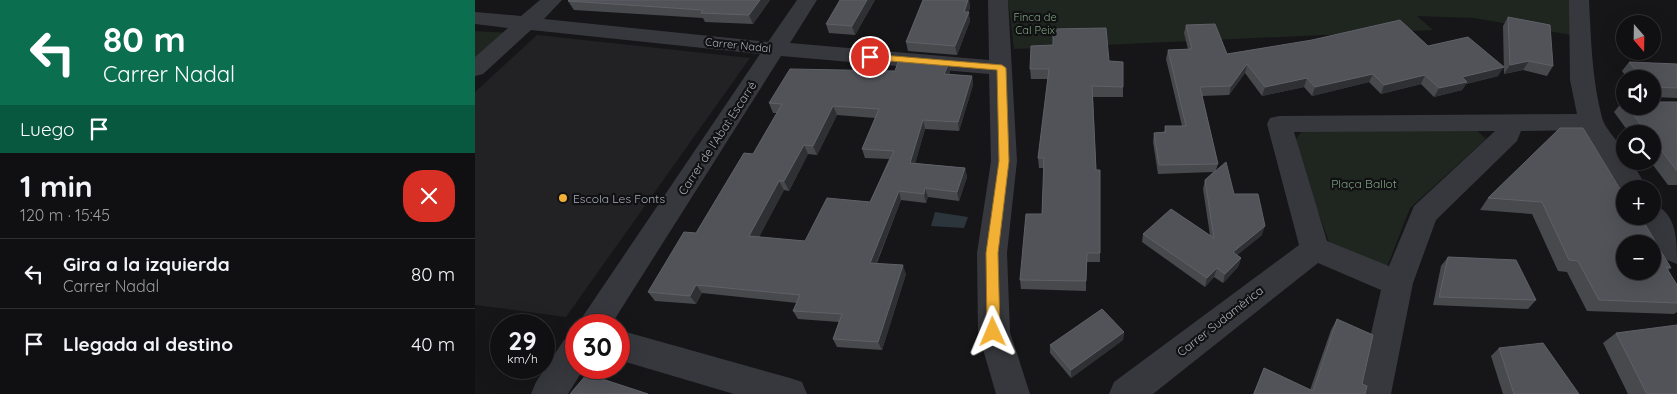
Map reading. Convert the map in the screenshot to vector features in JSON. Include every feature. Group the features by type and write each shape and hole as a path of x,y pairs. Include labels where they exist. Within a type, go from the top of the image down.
{"street":[{"path":"475,69 552,0"},
{"name":"Carrer de l'Abat Escarré","path":"600,314 807,0"},
{"path":"998,0 1004,161 992,253 993,332 1013,394"},
{"path":"1579,0 1582,80 1591,122 1629,180"},
{"name":"Carrer Nadal","path":"475,18 776,49 1002,68"},
{"path":"1398,283 1315,249 1279,124 1591,122"},
{"path":"1374,394 1398,283 1424,214 1508,135 1508,124"},
{"path":"1659,225 1677,252"},
{"name":"Carrer Sudamèrica","path":"1126,394 1315,249"},
{"path":"630,348 790,394"},
{"path":"548,394 565,368"}],"shaded area":[{"name":"Escola Les Fonts","path":"537,35 750,58 568,314 565,314 565,317 555,314 475,305 475,92"},
{"path":"935,212 968,217 964,228 931,226"}],"green space":[{"name":"Finca de Cal Peix","path":"1008,0 1570,0 1571,35 1474,18 1417,16 1433,30 1014,49"},
{"path":"475,31 511,33 475,65"},
{"name":"Plaça Ballot","path":"1475,129 1486,139 1410,208 1387,267 1329,242 1293,143 1302,131"}],"building":[{"path":"569,0 760,0 749,15 701,13 703,10"},
{"path":"840,0 867,0 852,26 826,24"},
{"path":"923,0 968,0 964,12 969,12 955,46 906,42"},
{"path":"1508,17 1550,25 1553,66 1529,61 1510,65"},
{"path":"1400,20 1428,46 1468,37 1504,67 1462,77 1467,82 1439,88 1425,75 1384,85 1373,74 1315,87 1307,78 1265,87 1247,64 1231,86 1200,87 1218,164 1159,165 1154,133 1166,132 1165,126 1186,126 1168,50 1192,49 1186,25 1215,24 1227,54 1312,40"},
{"path":"1106,28 1109,61 1123,62 1123,87 1092,86 1096,170 1100,170 1100,253 1087,253 1086,281 1020,280 1026,214 1042,214 1044,158 1038,158 1049,69 1030,69 1031,46 1053,45 1053,29"},
{"path":"899,59 949,63 944,74 972,76 958,122 923,120 910,163 965,168 957,192 925,188 924,194 899,191 870,263 903,265 878,342 833,339 842,314 793,311 800,295 696,285 690,296 648,292 684,232 696,233 744,153 753,154 782,104 769,103 790,69 895,71","holes":["833,106 879,109 862,149 894,151 870,202 827,198 805,241 749,236 779,181 784,181 804,145 813,146"]},
{"path":"1629,62 1677,64 1677,88 1661,87 1661,70 1636,70"},
{"path":"1661,102 1677,102 1677,171 1661,150 1661,125 1641,125 1634,115 1661,115"},
{"path":"1560,128 1583,128 1616,182 1616,225 1646,225 1651,235 1616,235 1616,280 1661,280 1661,251 1671,268 1666,267 1677,285 1677,303 1599,300 1578,261 1569,260 1542,202 1488,198"},
{"path":"1226,162 1234,194 1258,194 1265,226 1233,252 1241,258 1225,274 1217,268 1207,278 1143,234 1171,209 1214,238 1205,180"},
{"path":"1448,257 1516,260 1536,300 1439,297"},
{"path":"1102,309 1124,332 1071,370 1050,345"},
{"path":"1337,319 1373,335 1362,384 1367,386 1365,394 1254,394 1264,368 1313,391"},
{"path":"1677,325 1677,394 1647,394 1616,333"},
{"path":"1543,343 1579,394 1514,394 1499,348"},
{"path":"583,379 602,379 648,394 570,394"}],"place":[{"name":"Escola Les Fonts","path":"563,198"}],"route":[{"path":"870,57 1002,68 1004,161 992,253 993,332"}]}
